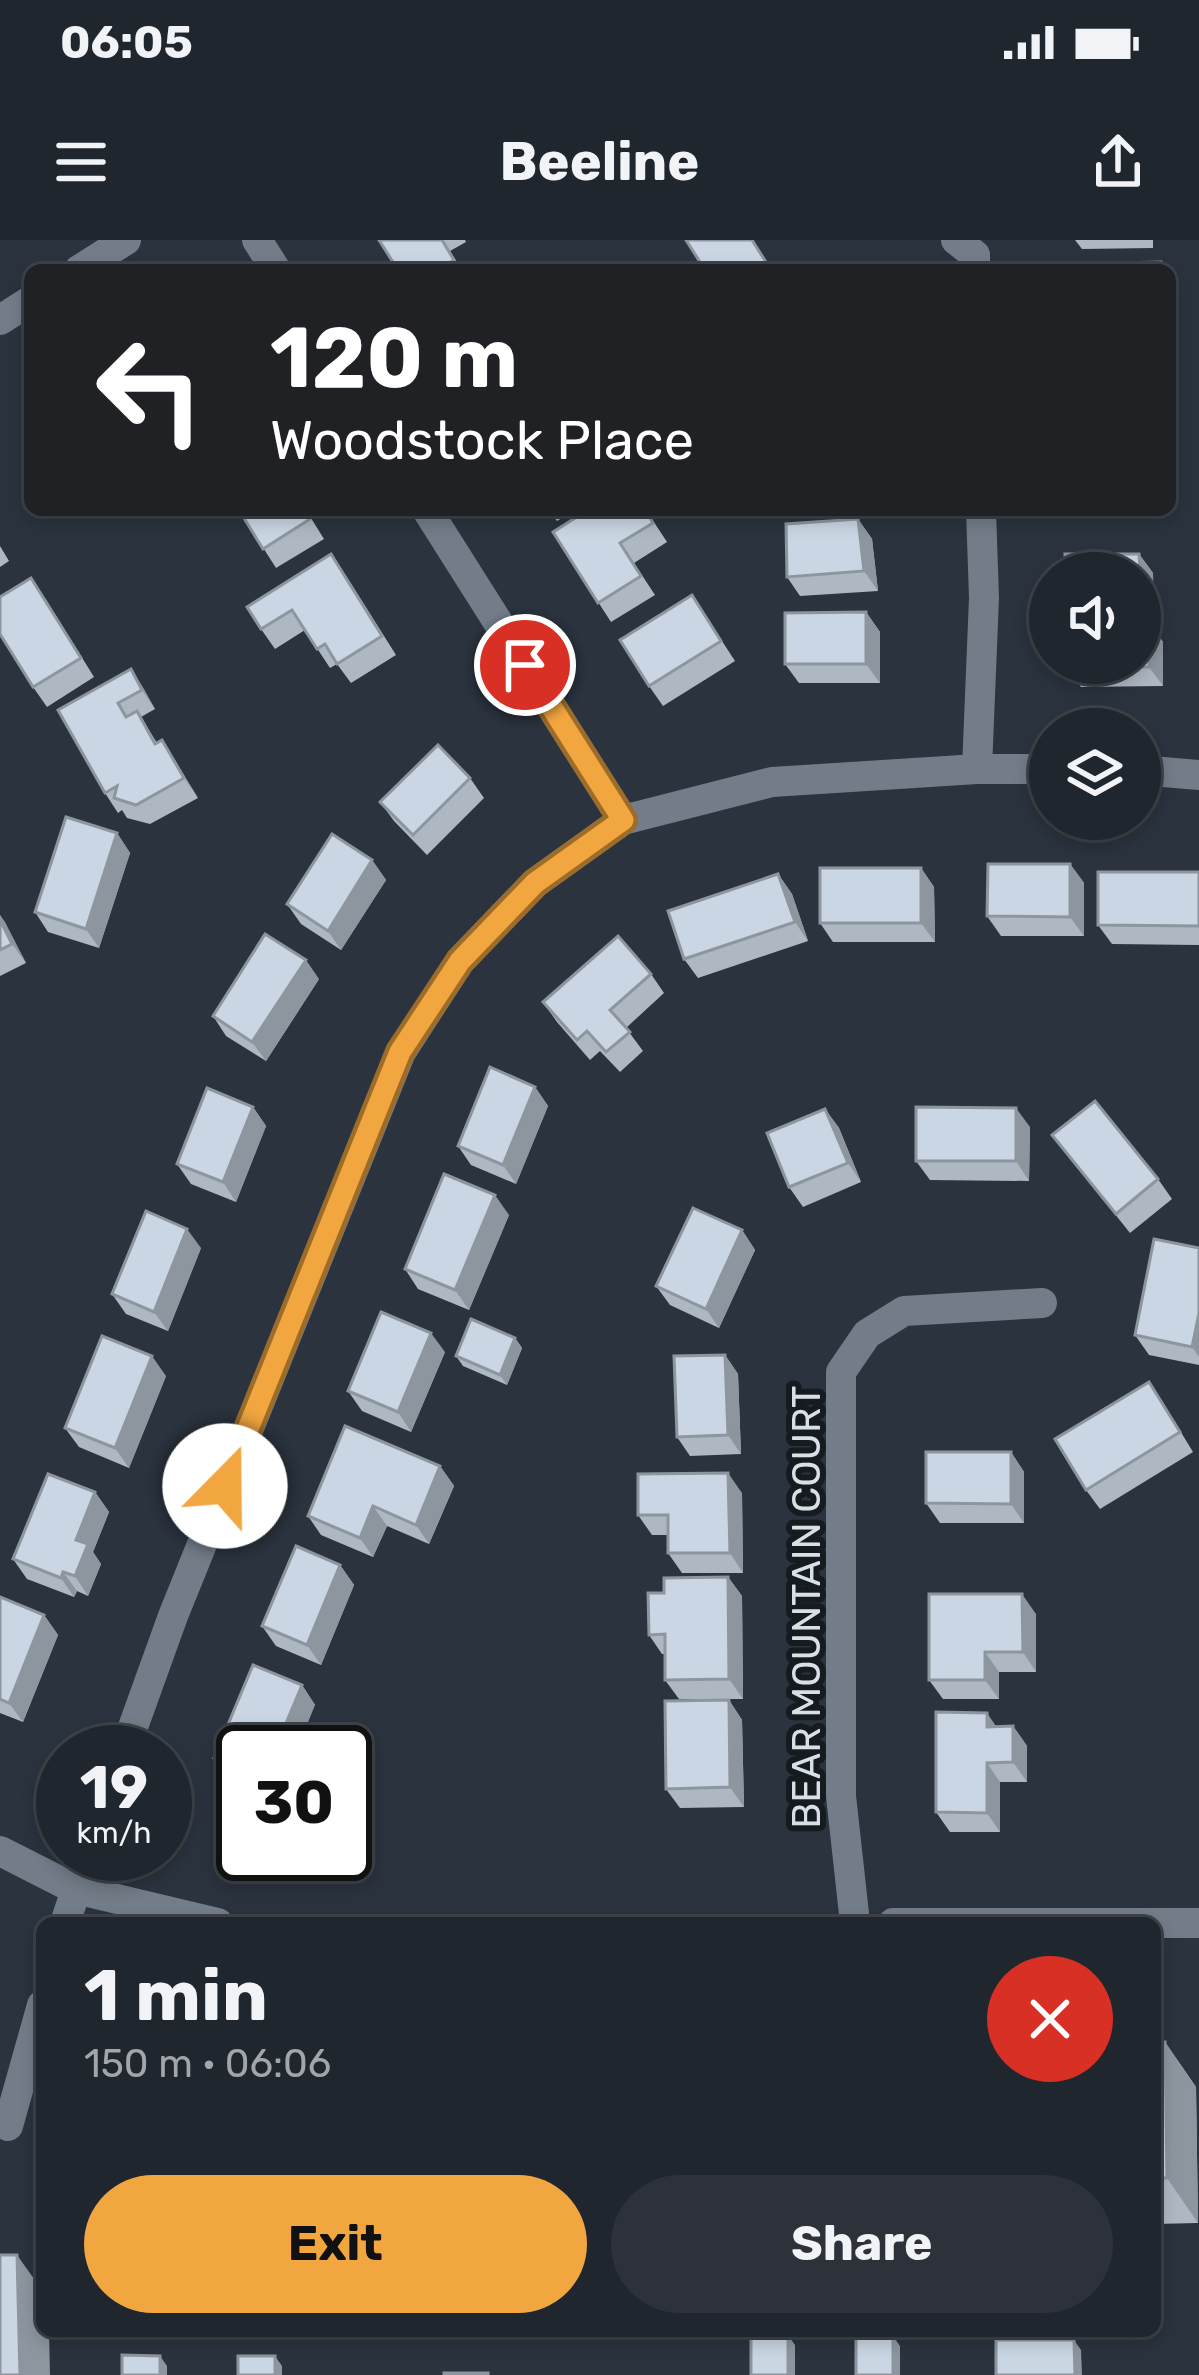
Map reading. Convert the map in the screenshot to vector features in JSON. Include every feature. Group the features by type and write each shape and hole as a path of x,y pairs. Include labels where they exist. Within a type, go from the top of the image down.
{"street":[{"path":"88,264 126,240"},
{"path":"956,240 975,255 975,264"},
{"path":"432,516 623,820"},
{"path":"977,769 984,598 981,516"},
{"path":"134,1725 400,1052 460,961 535,883 623,820 772,782 1029,770"},
{"path":"1161,772 1199,775"},
{"name":"BEAR MOUNTAIN COURT","path":"854,1917 841,1796 842,1372 867,1334 904,1311 1042,1304"},
{"path":"0,1851 75,1889 193,1917"},
{"path":"67,1917 78,1881"},
{"path":"1161,1923 1199,1923"},
{"path":"8,2126 36,2026"}],"building":[{"path":"379,240 442,240 454,260 447,264 394,264"},
{"path":"686,240 752,240 767,264 701,264"},
{"path":"1161,262 1161,264 1066,264"},
{"path":"243,516 308,516 310,519 263,549"},
{"path":"578,516 649,516 653,523 620,543 641,576 598,603 553,532"},
{"path":"858,519 864,571 787,577 786,524"},
{"path":"331,554 382,636 337,664 325,644 317,649 292,610 261,629 247,607"},
{"path":"31,578 81,658 33,687 0,634 0,597"},
{"path":"692,595 721,641 649,686 620,640"},
{"path":"866,612 866,664 785,664 785,613"},
{"path":"131,669 142,690 118,703 126,717 137,711 155,744 162,740 184,778 136,805 114,798 117,786 105,793 58,710"},
{"path":"438,745 470,778 413,835 380,802"},
{"path":"66,817 117,833 86,929 35,912"},
{"path":"332,834 372,860 328,931 287,904"},
{"path":"988,864 1070,864 1070,917 987,916"},
{"path":"820,868 921,868 921,923 820,923"},
{"path":"1098,872 1199,872 1199,926 1098,925"},
{"path":"778,874 795,922 684,959 668,911"},
{"path":"0,920 12,944 0,950"},
{"path":"265,934 306,960 252,1042 213,1016"},
{"path":"618,936 651,974 610,1010 630,1032 606,1052 587,1031 577,1040 543,1002"},
{"path":"490,1067 535,1087 503,1165 458,1146"},
{"path":"207,1088 253,1107 223,1182 177,1164"},
{"path":"1095,1101 1158,1179 1116,1214 1052,1135"},
{"path":"916,1107 1016,1108 1016,1161 916,1161"},
{"path":"825,1109 848,1163 789,1187 767,1133"},
{"path":"444,1174 495,1195 455,1290 405,1269"},
{"path":"693,1208 742,1230 706,1309 656,1286"},
{"path":"146,1211 187,1229 154,1312 112,1294"},
{"path":"1154,1239 1199,1248 1199,1313 1192,1347 1135,1335"},
{"path":"381,1312 431,1333 398,1412 348,1391"},
{"path":"471,1319 515,1338 500,1375 456,1356"},
{"path":"102,1336 152,1356 115,1448 65,1428"},
{"path":"725,1355 728,1435 677,1437 674,1356"},
{"path":"1149,1382 1180,1432 1086,1490 1055,1439"},
{"path":"345,1426 440,1466 416,1525 373,1506 360,1538 308,1516"},
{"path":"926,1452 1011,1452 1011,1504 926,1503"},
{"path":"728,1473 730,1553 668,1553 668,1515 638,1515 638,1474"},
{"path":"48,1474 95,1492 76,1540 88,1544 75,1576 63,1572 61,1578 13,1559"},
{"path":"296,1546 340,1565 307,1645 262,1626"},
{"path":"728,1577 729,1679 665,1680 665,1634 649,1635 648,1593 664,1593 664,1578"},
{"path":"929,1594 1022,1594 1023,1652 985,1652 985,1680 929,1680"},
{"path":"0,1597 44,1615 9,1703 0,1699"},
{"path":"253,1665 302,1685 285,1725 228,1725"},
{"path":"729,1700 730,1787 666,1789 665,1701"},
{"path":"936,1712 987,1713 987,1727 1013,1726 1013,1762 987,1763 987,1813 936,1812"},
{"path":"1161,2042 1165,2042 1167,2178 1161,2178"},
{"path":"0,2255 17,2255 20,2375 0,2375"},
{"path":"751,2337 788,2337 788,2375 751,2375"},
{"path":"856,2337 893,2337 893,2375 856,2375"},
{"path":"996,2340 1074,2340 1075,2375 996,2375"},
{"path":"122,2355 160,2356 160,2375 122,2375"},
{"path":"238,2356 275,2356 275,2375 238,2375"}],"route":[{"path":"225,1486 400,1052 460,961 535,883 623,820 525,665"}]}
